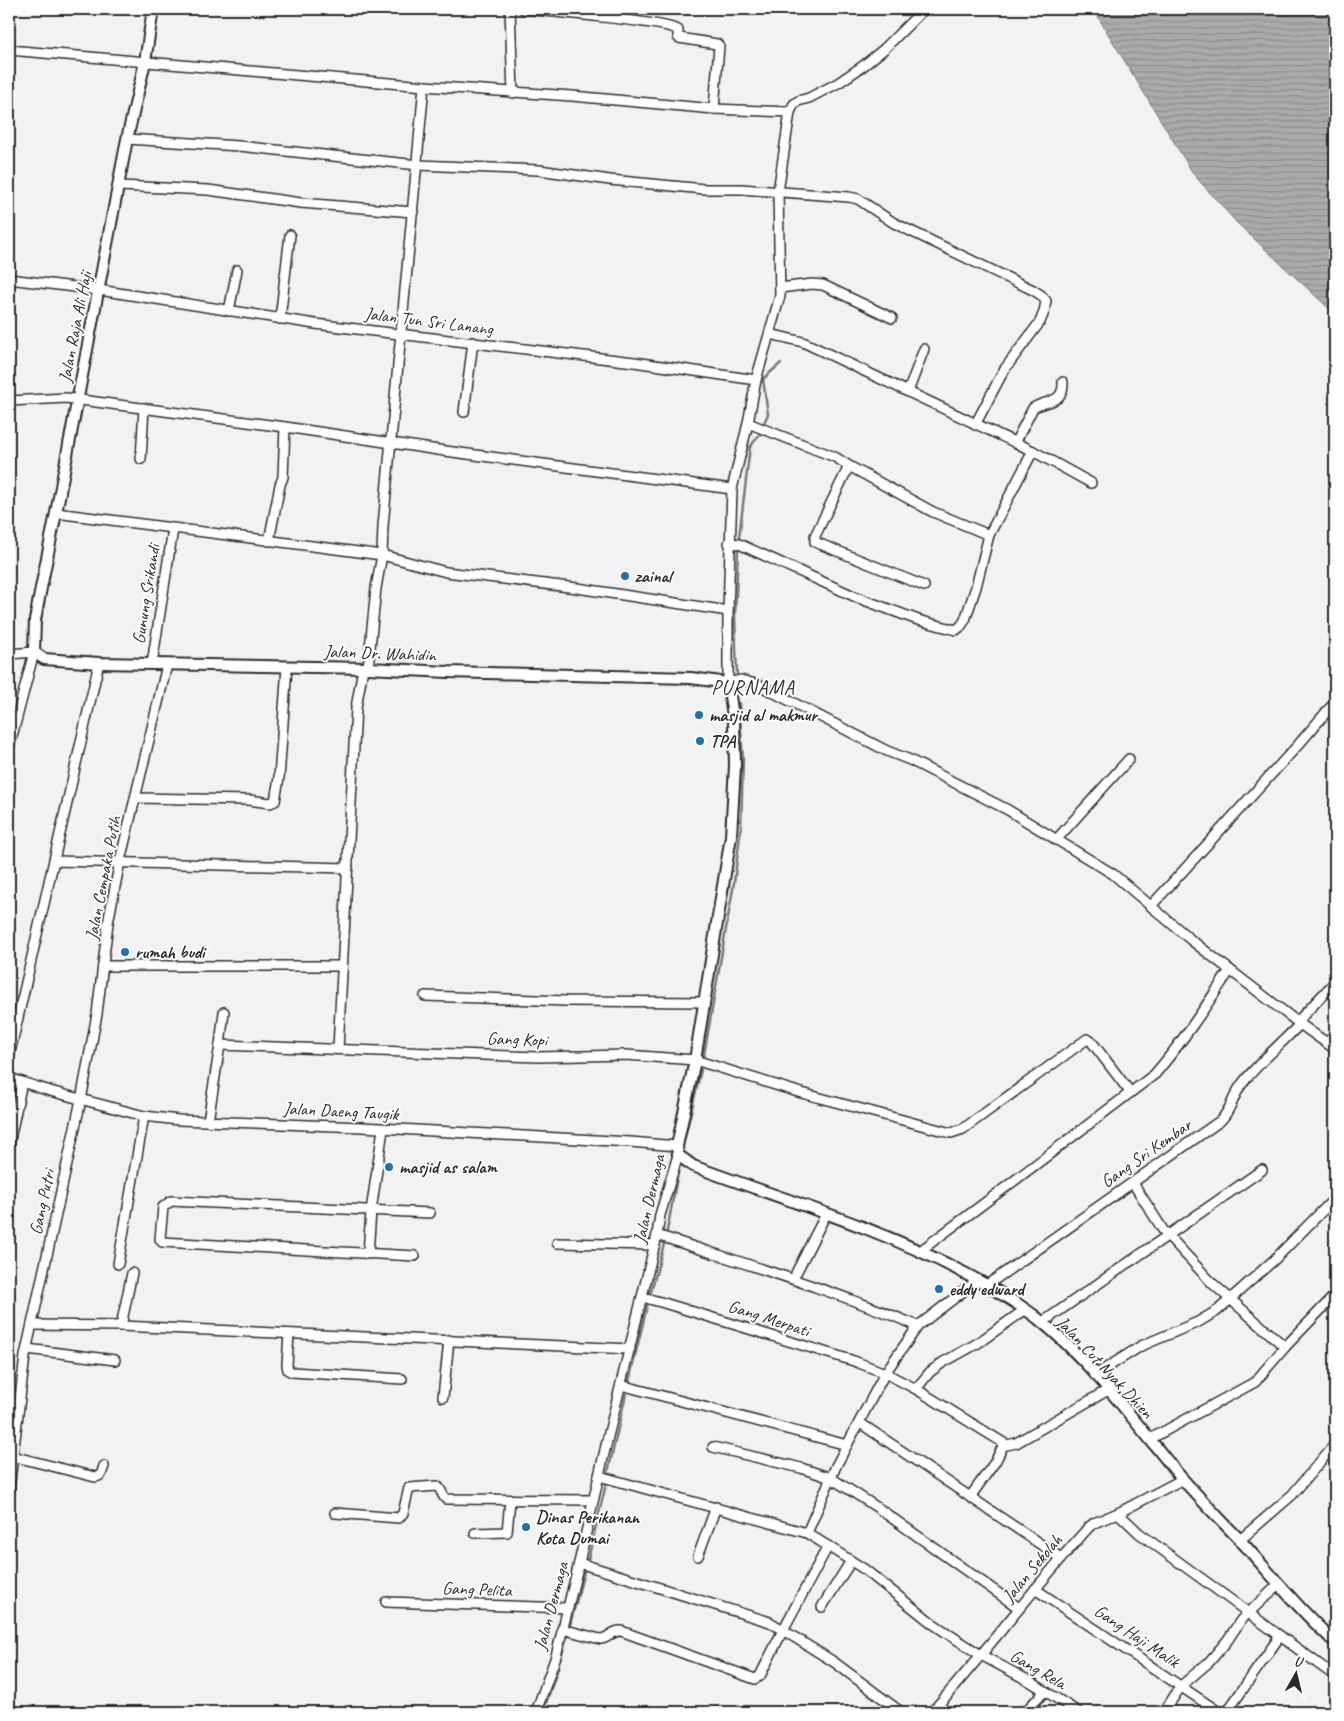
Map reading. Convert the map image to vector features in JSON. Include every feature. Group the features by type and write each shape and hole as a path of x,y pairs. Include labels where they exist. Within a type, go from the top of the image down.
{"main road":[{"name":"Jalan Raja Ali Haji","path":"34,652 35,620 127,139 145,62 154,9"},
{"name":"Jalan Dr. Wahidin","path":"34,652 44,659 99,663 366,668 691,678 728,683"},
{"name":"Jalan Dermaga","path":"677,1150 695,1060 725,877 734,802 734,723 728,683"},
{"name":"Jalan Cut Nyak Dhien","path":"677,1150 693,1166 826,1214 920,1251 982,1283 1026,1309 1043,1322 1095,1375 1183,1479 1335,1642"}],"street":[{"path":"510,9 513,93"},
{"path":"523,9 651,23 673,27 678,30 679,38 717,44 719,46 714,109"},
{"path":"924,9 884,49 863,66 838,83 809,98 798,101 790,112 778,192 780,288 778,306 756,380 732,489 729,543 728,683 741,680 759,685 887,751 910,760 1008,810 1113,874 1191,940 1299,1023 1335,1048"},
{"path":"9,50 424,86 572,96 714,109 790,112"},
{"path":"338,1049 356,708 366,668 382,555 383,526 424,86"},
{"path":"127,139 239,146 418,165 539,170 693,188 746,189 835,195 858,199 894,223 1033,290 1046,301 1046,307 1040,322 1004,370 975,425"},
{"path":"119,186 208,190 301,203 412,212"},
{"path":"280,318 290,235"},
{"path":"229,311 237,270"},
{"name":"Jalan Tun Sri Lanang","path":"9,279 99,290 229,311 401,335 634,362 756,380"},
{"path":"780,288 812,284 823,285 892,318"},
{"path":"770,334 802,342 975,425 1034,451 1091,484"},
{"path":"464,412 473,342"},
{"path":"908,392 924,349"},
{"path":"1015,443 1033,408 1053,401 1062,391 1063,382"},
{"path":"9,401 66,398 79,394 144,408 445,451 732,489"},
{"path":"142,459 144,408"},
{"path":"748,423 835,456 849,466 933,512 989,534"},
{"path":"269,541 283,477 285,427"},
{"path":"729,543 739,544 856,597 918,620 956,630 962,626 965,620 976,587 989,534 1034,451"},
{"path":"849,466 815,536 815,542 924,586"},
{"path":"56,513 382,555 446,572 577,588 728,611"},
{"name":"Gunung Srikandi","path":"152,664 173,529"},
{"path":"9,654 34,652 9,748"},
{"path":"9,1057 99,663"},
{"name":"Jalan Cempaka Putih","path":"82,1100 97,1014 108,923 120,861 168,665"},
{"path":"136,798 249,800 270,803 275,801 279,778 287,667"},
{"path":"1151,906 1335,702"},
{"path":"1056,840 1129,758"},
{"path":"54,861 120,861 348,868"},
{"path":"103,966 342,966"},
{"path":"920,1251 1154,1074 1169,1057 1230,970"},
{"name":"Gang Sri Kembar","path":"807,1533 847,1445 885,1373 918,1326 1133,1183 1224,1117 1232,1099 1243,1082 1335,982"},
{"path":"425,996 566,1002 703,1002"},
{"path":"208,1122 224,1012"},
{"path":"1327,1043 1335,1034"},
{"name":"Gang Kopi","path":"220,1045 538,1057 648,1056 695,1060 798,1092 952,1133 963,1129 1087,1039 1091,1041 1130,1092"},
{"name":"Jalan Daeng Taugik","path":"9,1078 144,1116 208,1122 338,1126 630,1142 677,1150"},
{"path":"9,1144 22,1082"},
{"name":"Gang Putri","path":"9,1489 27,1348 82,1100"},
{"path":"118,1264 144,1116"},
{"path":"368,1254 371,1211 383,1129"},
{"name":"Jalan Dermaga","path":"536,1712 556,1656 677,1150"},
{"path":"1043,1322 1262,1170"},
{"path":"1133,1183 1168,1236 1212,1283 1285,1347"},
{"path":"1095,1375 1141,1346 1198,1322 1216,1311 1275,1259 1335,1198"},
{"path":"415,1256 162,1242 160,1239 161,1218 163,1207 171,1201 430,1213"},
{"path":"796,1274 826,1214"},
{"path":"657,1235 804,1283 875,1308 918,1326"},
{"path":"557,1243 654,1245"},
{"path":"121,1326 132,1273"},
{"path":"1150,1439 1248,1387 1261,1377 1285,1347 1335,1294"},
{"name":"Gang Merpati","path":"642,1297 664,1302 854,1361 885,1373 916,1389 983,1429 1004,1444"},
{"path":"916,1389 930,1372 942,1363 978,1342 1026,1309"},
{"path":"32,1325 121,1326 630,1348"},
{"path":"289,1334 287,1365 288,1370 292,1372 402,1379"},
{"path":"443,1397 449,1340"},
{"path":"27,1348 115,1360"},
{"path":"620,1386 847,1445"},
{"path":"970,1497 995,1462 1004,1444 1016,1443 1108,1390"},
{"path":"860,1423 1061,1558"},
{"path":"1240,1540 1292,1495 1335,1444"},
{"path":"713,1447 809,1470 831,1478 878,1508 1019,1608"},
{"path":"12,1456 95,1478 102,1473 104,1466"},
{"name":"Gang Rela","path":"599,1476 807,1533 864,1569 932,1623 981,1655 1078,1712"},
{"name":"Jalan Sekolah","path":"932,1712 961,1680 1089,1526 1183,1479"},
{"path":"335,1513 399,1518 403,1513 408,1490 411,1488 437,1486 441,1488 446,1499 593,1500"},
{"path":"475,1533 507,1532 510,1500"},
{"path":"698,1556 716,1507"},
{"path":"1118,1513 1136,1531 1335,1676"},
{"path":"562,1629 600,1639 606,1638 616,1631 621,1631 753,1679 760,1676 828,1546"},
{"path":"822,1607 851,1561"},
{"path":"579,1563 770,1622 834,1662 901,1712"},
{"path":"1164,1712 1181,1686 1209,1662 1248,1612 1279,1584"},
{"name":"Gang Haji Malik","path":"1035,1589 1219,1712"},
{"name":"Gang Pelita","path":"386,1602 568,1608"},
{"path":"1227,1712 1280,1636"},
{"path":"1026,1712 1045,1691"}],"shaded area":[{"path":"1093,9 1335,9 1335,314 1237,223 1194,175"}],"waterway":[{"path":"764,423 768,414 763,379 781,363"},
{"path":"739,538 750,447 760,434"},
{"path":"737,678 735,616 738,550"},
{"path":"704,1055 734,883 741,827 743,760 739,703"},
{"path":"682,1149 701,1070"},
{"path":"667,1231 679,1167"},
{"path":"651,1292 664,1244"},
{"path":"629,1381 647,1306"},
{"path":"608,1472 626,1394"},
{"path":"588,1559 606,1484"},
{"path":"570,1625 584,1572"},
{"path":"562,1654 567,1637"},
{"path":"543,1712 559,1665"}],"place":[{"name":"zainal","path":"625,576"},
{"name":"masjid al makmur","path":"699,715"},
{"name":"TPA","path":"700,741"},
{"name":"rumah budi","path":"125,952"},
{"name":"masjid as salam","path":"389,1167"},
{"name":"eddy edward","path":"939,1289"},
{"name":"Dinas Perikanan Kota Dumai","path":"526,1527"}],"district":[{"name":"PURNAMA","path":"753,687"}]}
